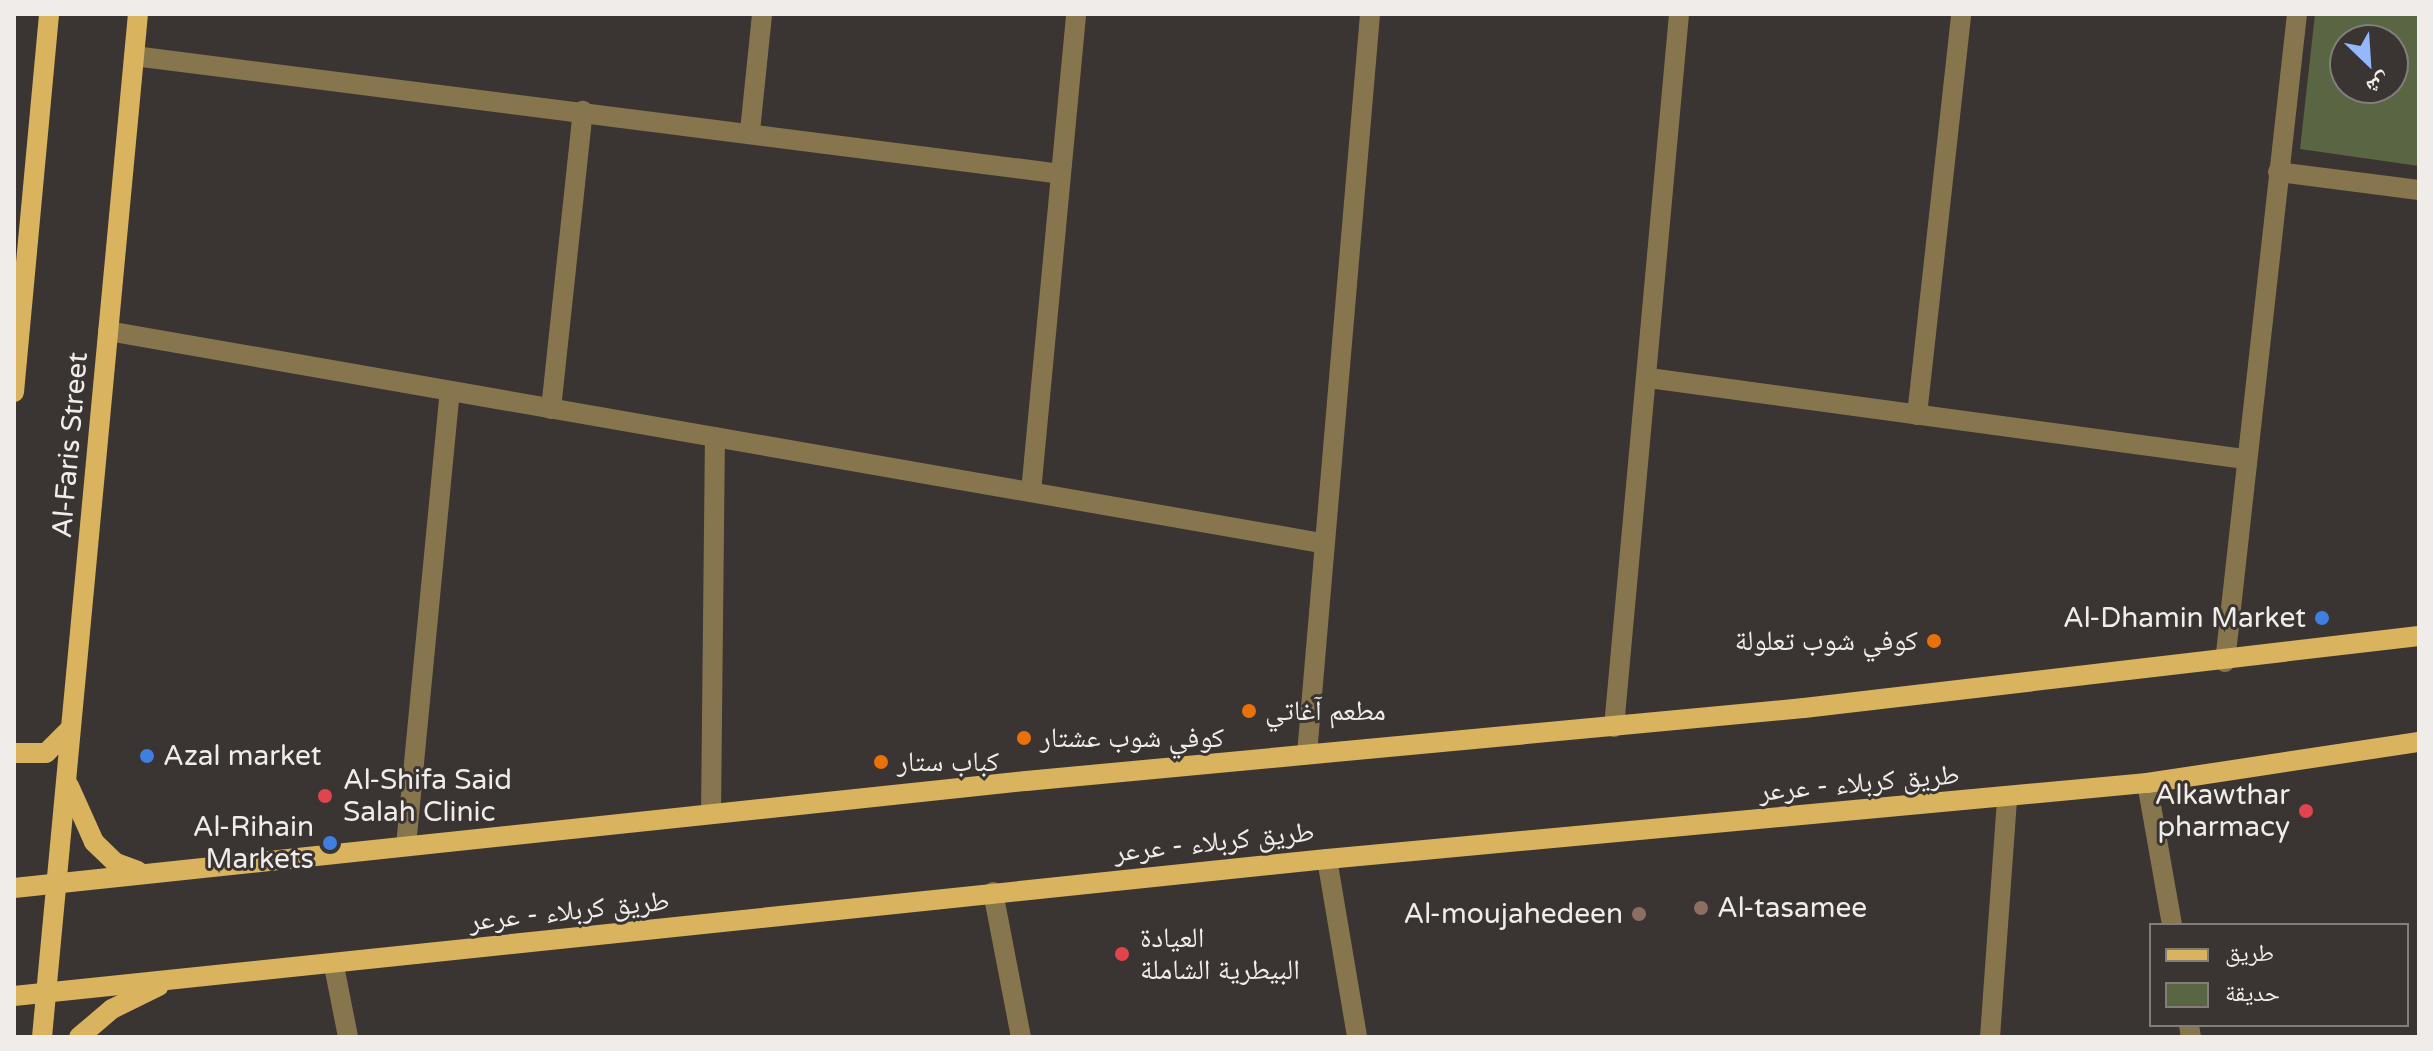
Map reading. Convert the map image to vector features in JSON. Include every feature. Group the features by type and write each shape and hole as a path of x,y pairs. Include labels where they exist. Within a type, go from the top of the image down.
{"main road":[{"path":"14,392 49,14"},
{"name":"Al-Faris Street","path":"42,1037 138,14"},
{"path":"14,888 1307,754 1614,727 2225,662 2419,636"},
{"path":"14,753 46,753 67,736 72,724"},
{"name":"طريق كربلاء - عرعر","path":"14,996 178,978 334,966 993,892 2147,783 2419,742"},
{"path":"66,775 77,811 94,842 116,863 150,873"},
{"path":"79,1037 112,1009 178,978"}],"street":[{"path":"750,131 762,14"},
{"path":"1031,492 1076,14"},
{"path":"1307,754 1322,543 1370,14"},
{"path":"1614,727 1649,378 1679,14"},
{"path":"1917,415 1961,14"},
{"path":"2225,662 2244,459 2297,14"},
{"path":"134,56 750,131 1061,174"},
{"path":"551,409 583,111"},
{"path":"2278,172 2419,190"},
{"path":"108,331 1322,543"},
{"path":"1649,378 2244,459"},
{"path":"406,846 450,391"},
{"path":"711,814 715,437"},
{"path":"2147,783 2172,923"},
{"path":"1990,1037 2007,797"},
{"path":"1327,859 1357,1037"},
{"path":"993,892 1021,1037"},
{"path":"334,966 348,1037"}],"green space":[{"path":"2315,14 2419,14 2419,166 2300,149"}],"place":[{"name":"Al-Dhamin Market","path":"2322,618"},
{"name":"كوفي شوب تعلولة","path":"1934,641"},
{"name":"مطعم آغاتي","path":"1249,711"},
{"name":"كوفي شوب عشتار","path":"1024,738"},
{"name":"Azal market","path":"147,756"},
{"name":"كباب ستار","path":"881,762"},
{"name":"Al-Shifa Said Salah Clinic","path":"325,796"},
{"name":"Alkawthar pharmacy","path":"2306,811"},
{"name":"Al-Rihain Markets","path":"330,843"},
{"name":"Al-tasamee","path":"1701,908"},
{"name":"Al-moujahedeen","path":"1639,914"},
{"name":"العيادة البيطرية الشاملة","path":"1122,954"}]}
